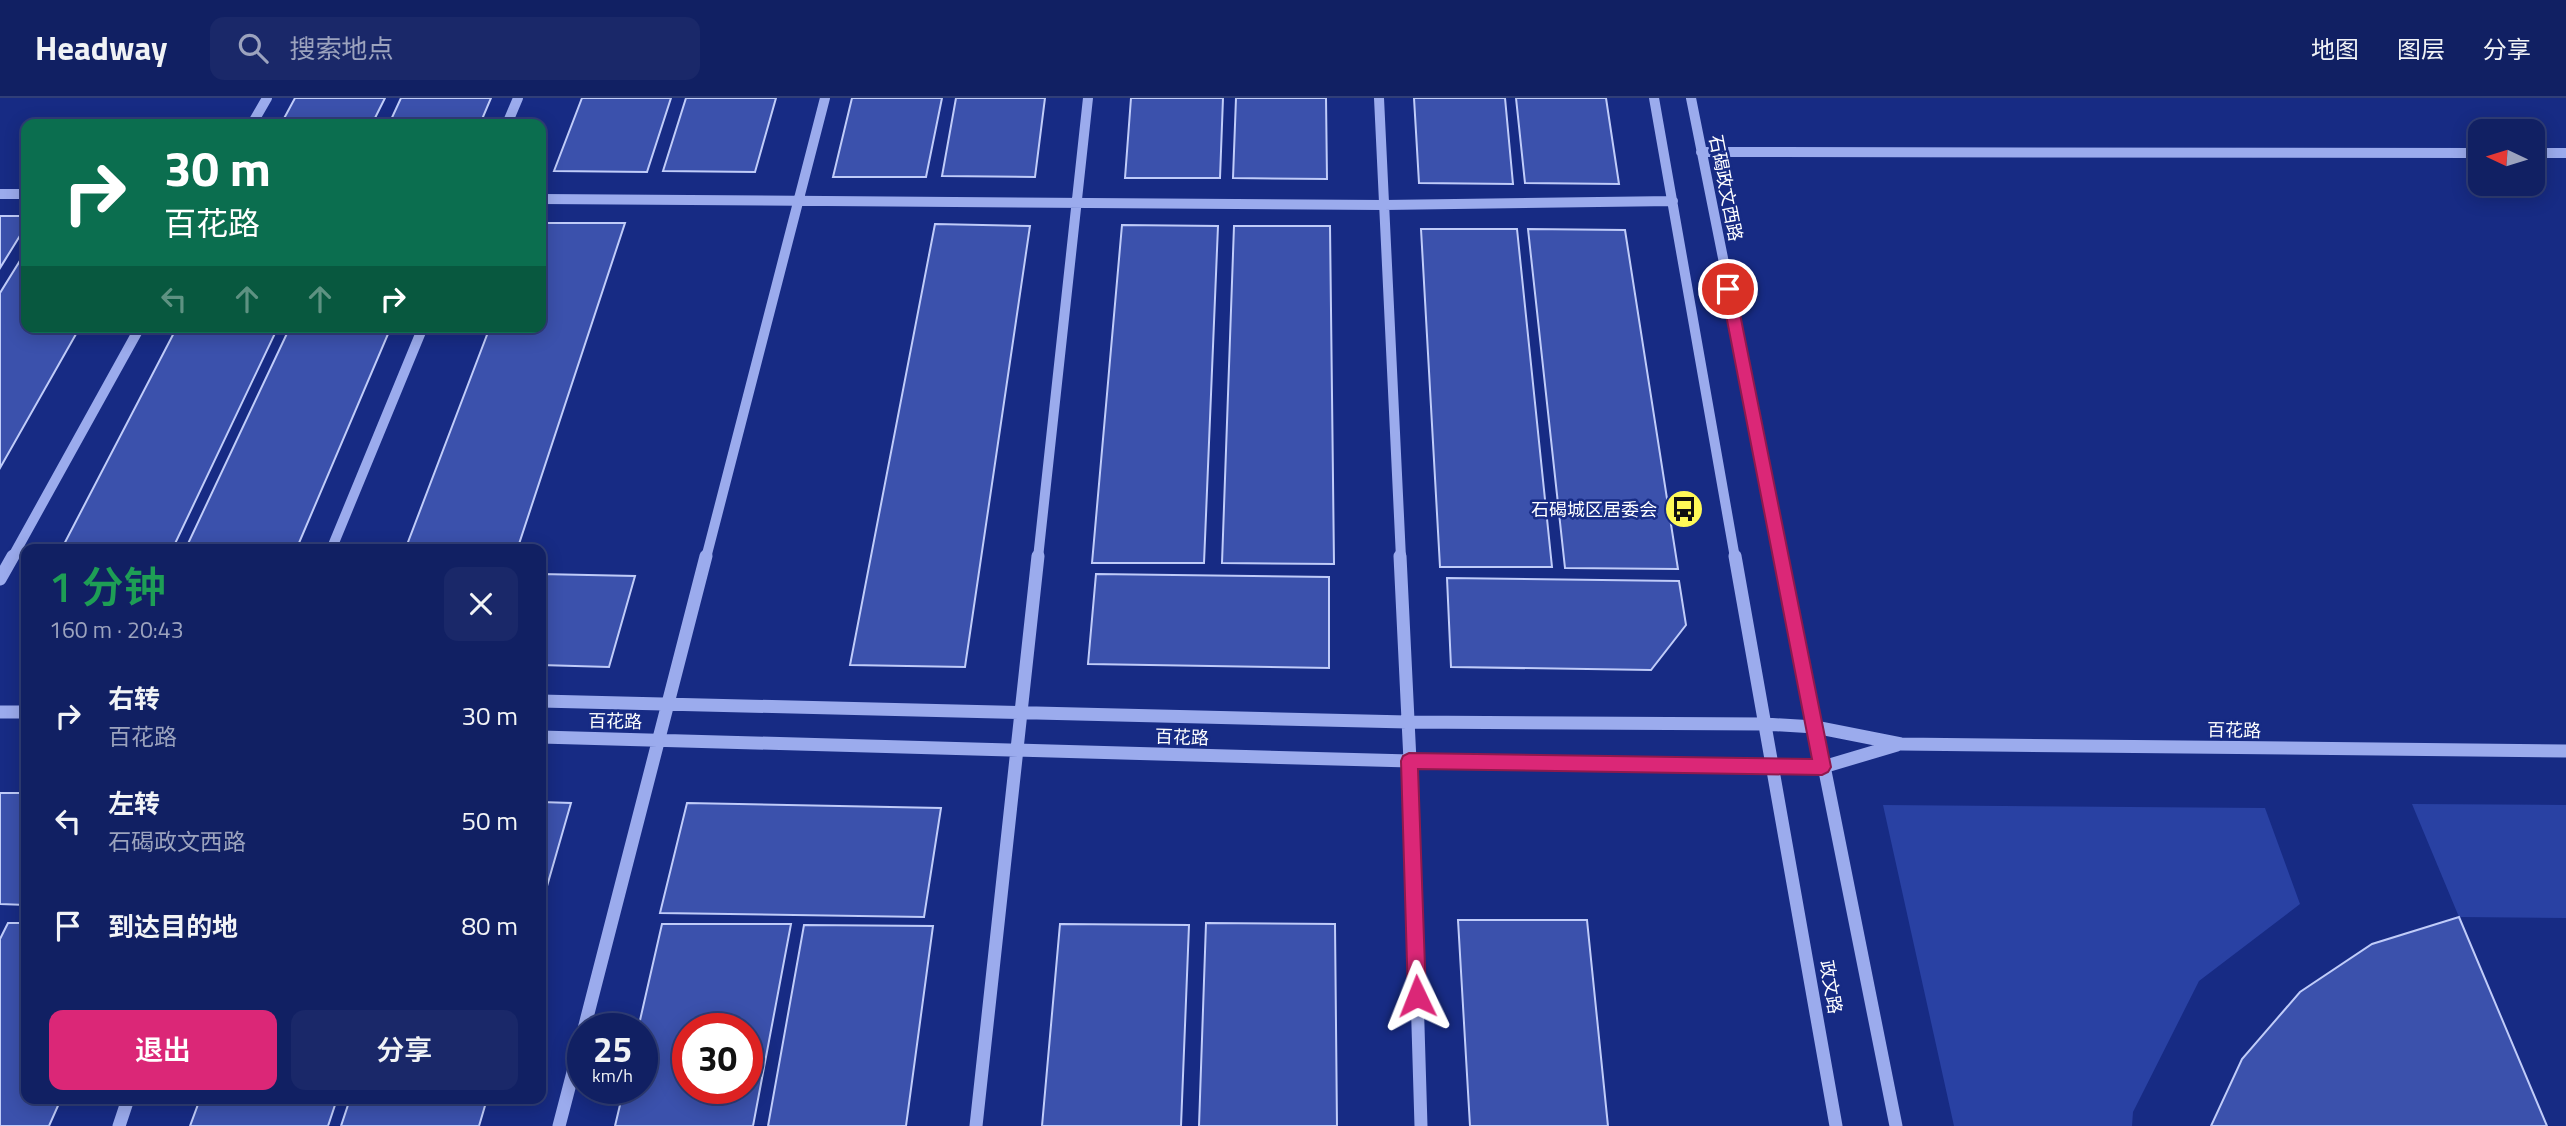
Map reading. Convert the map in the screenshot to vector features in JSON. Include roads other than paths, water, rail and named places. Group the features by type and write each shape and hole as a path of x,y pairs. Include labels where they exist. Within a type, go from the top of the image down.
{"street":[{"path":"255,119 267,98"},
{"path":"509,119 518,98"},
{"path":"588,1013 825,98"},
{"path":"976,1126 1088,98"},
{"path":"1379,98 1409,761 1421,1126"},
{"path":"1654,98 1773,766"},
{"name":"石碣政文西路","path":"1691,98 1841,862"},
{"path":"1701,152 2468,153"},
{"path":"2545,153 2566,153"},
{"path":"0,194 21,194"},
{"path":"546,199 1384,205 1674,201"},
{"path":"0,579 137,333"},
{"path":"333,544 421,333"},
{"name":"百花路","path":"546,701 1407,722 1765,724 1815,727 1901,744 2566,751"},
{"path":"0,712 21,712"},
{"name":"百花路","path":"546,737 1409,761 1822,767 1901,744"},
{"name":"政文路","path":"1773,766 1836,1126"},
{"name":"政文路","path":"1841,862 1896,1126"},
{"path":"559,1126 567,1094"},
{"path":"119,1126 126,1104"}],"place":[{"name":"石碣城区居委会","path":"1684,509"}]}
